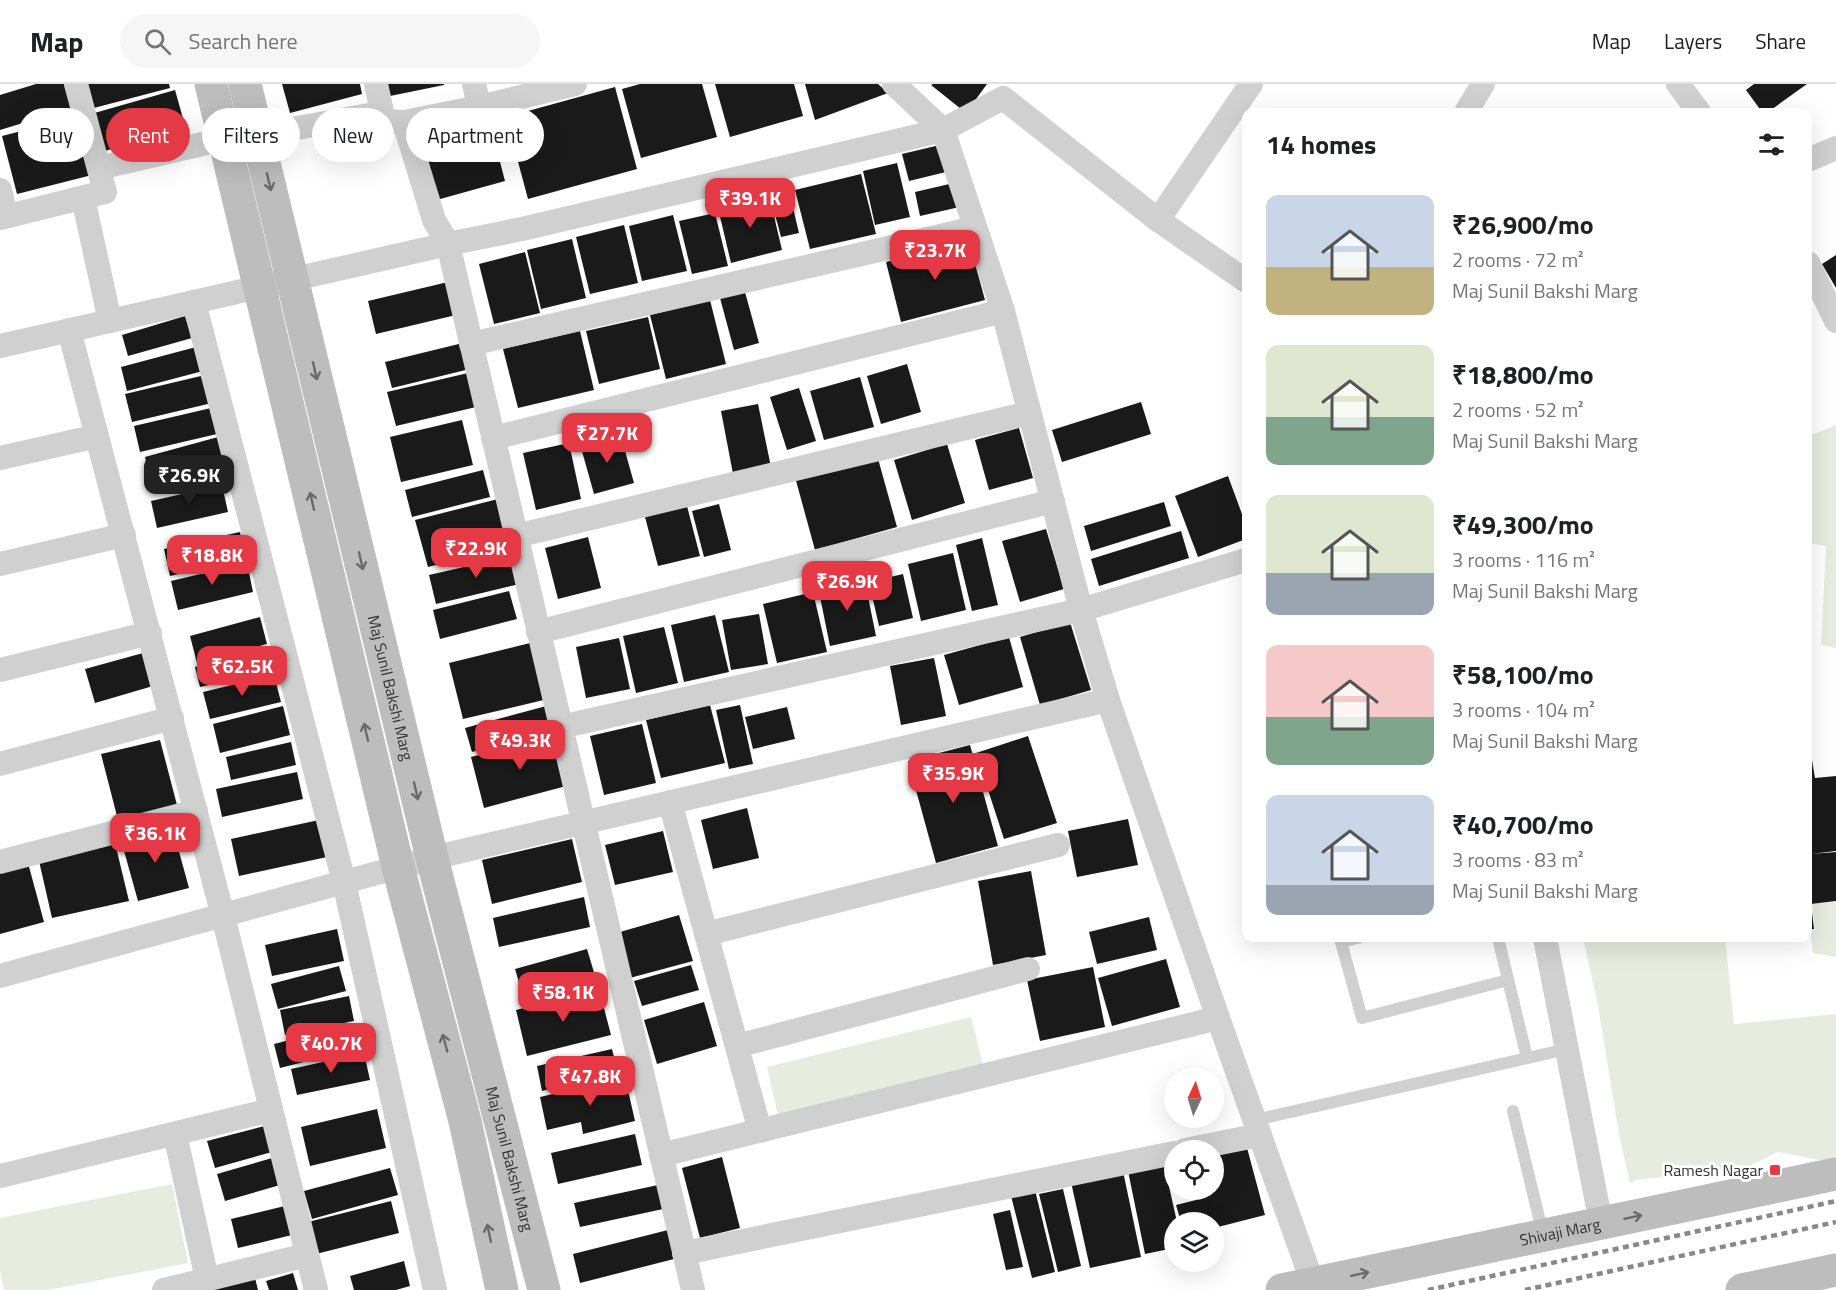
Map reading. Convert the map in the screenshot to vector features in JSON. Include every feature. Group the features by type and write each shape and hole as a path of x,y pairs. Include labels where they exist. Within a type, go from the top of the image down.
{"street":[{"path":"0,190 3,217 105,192 76,84"},
{"name":"Maj Sunil Bakshi Marg","path":"211,84 217,108"},
{"name":"Maj Sunil Bakshi Marg","path":"245,84 251,108"},
{"path":"376,84 388,108"},
{"path":"575,84 477,95 394,121 434,220 448,244 693,1290"},
{"path":"894,84 943,130 1003,311 1081,610 1108,700 1257,1128 1298,1287"},
{"path":"1158,220 1251,84"},
{"path":"1468,108 1483,84"},
{"path":"1678,84 1696,108"},
{"path":"0,346 522,229 943,130 1007,91 1158,220 1242,278"},
{"path":"99,168 202,144"},
{"path":"1812,158 1836,148"},
{"name":"Maj Sunil Bakshi Marg","path":"229,162 398,867 465,1121 502,1290"},
{"name":"Maj Sunil Bakshi Marg","path":"265,162 432,858 544,1290"},
{"path":"83,198 110,321"},
{"path":"471,344 975,228"},
{"path":"1812,271 1836,321"},
{"path":"194,302 344,882 435,1290"},
{"path":"493,438 1003,311"},
{"path":"69,330 196,811 316,1290"},
{"path":"516,536 1029,413"},
{"path":"0,458 97,436"},
{"path":"538,632 1053,501"},
{"path":"0,564 124,535"},
{"path":"560,727 1081,610 1242,561"},
{"path":"0,670 150,633"},
{"path":"0,976 432,858 582,821 1108,700"},
{"path":"0,764 172,718"},
{"path":"670,802 760,1131"},
{"path":"0,862 196,811"},
{"path":"706,934 1058,845"},
{"path":"1546,942 1601,1223"},
{"path":"737,1046 1028,969"},
{"path":"662,1155 1218,1018"},
{"path":"0,1176 271,1110"},
{"path":"1218,1140 1257,1128"},
{"path":"175,1134 207,1279"},
{"path":"684,1253 1164,1155"},
{"name":"Shivaji Marg","path":"1298,1287 1836,1174"},
{"path":"164,1290 307,1256"},
{"path":"1742,1290 1836,1270"}],"lane":[{"path":"1341,942 1362,1018 1508,980"},
{"path":"1499,942 1527,1058"},
{"path":"1257,1128 1567,1049"},
{"path":"1513,1111 1544,1235"}],"shaded area":[{"path":"1836,425 1836,648 1821,645 1826,546 1812,544 1812,434"},
{"path":"1836,902 1836,957 1813,953 1812,931 1815,930 1812,904"},
{"path":"1584,942 1725,942 1734,1024 1836,1014 1836,1160 1830,1162 1778,1152 1747,1167 1636,1180 1630,1183 1619,1134 1598,1005"},
{"path":"971,1017 983,1066 778,1115 767,1067"},
{"path":"172,1184 188,1263 48,1290 4,1290 0,1271 0,1218"}],"building":[{"path":"36,84 64,84 72,108 18,108 18,124 0,130 0,95"},
{"path":"84,84 169,84 170,88 90,108"},
{"path":"282,84 360,84 362,94 300,110 300,108 289,108"},
{"path":"382,84 444,84 444,85 385,97"},
{"path":"640,84 702,84 717,137 641,158 622,89"},
{"path":"715,84 794,84 803,116 730,137"},
{"path":"805,84 878,84 888,93 815,120"},
{"path":"987,84 966,113 931,85"},
{"path":"1754,84 1807,84 1774,108 1759,108 1746,90"},
{"path":"615,87 637,169 528,199 518,162 544,162 544,108 539,108"},
{"path":"175,90 180,108 112,108"},
{"path":"106,110 106,151 101,152 94,125 94,113"},
{"path":"18,132 18,162 89,162 92,175 17,194 2,136"},
{"path":"944,144 950,171 909,181 902,154"},
{"path":"422,162 500,162 505,181 433,201"},
{"path":"897,163 910,217 875,225 863,171"},
{"path":"861,174 876,234 810,249 795,190"},
{"path":"958,182 964,206 920,216 915,192"},
{"path":"788,187 799,233 781,237 769,191"},
{"path":"769,195 782,250 731,263 718,208"},
{"path":"715,213 728,266 692,274 679,221"},
{"path":"673,215 687,271 642,281 629,226"},
{"path":"624,225 638,283 590,294 576,237"},
{"path":"572,239 586,298 541,309 527,250"},
{"path":"969,241 985,300 901,322 886,262"},
{"path":"525,252 540,313 494,324 479,264"},
{"path":"1836,255 1836,288 1822,264"},
{"path":"448,282 456,315 376,334 368,301"},
{"path":"745,292 759,343 734,350 720,298"},
{"path":"710,300 726,364 666,379 650,315"},
{"path":"185,316 192,338 128,356 122,335"},
{"path":"648,317 660,369 599,384 586,331"},
{"path":"580,331 594,390 518,408 503,349"},
{"path":"467,342 474,368 392,388 385,362"},
{"path":"196,347 203,371 127,391 121,367"},
{"path":"907,364 921,412 881,424 867,376"},
{"path":"468,373 476,407 396,426 387,392"},
{"path":"205,375 212,403 132,422 125,394"},
{"path":"860,377 874,427 824,440 810,391"},
{"path":"799,388 816,441 787,450 770,397"},
{"path":"1141,402 1151,434 1062,462 1052,430"},
{"path":"758,404 771,467 733,474 721,411"},
{"path":"211,408 217,434 140,452 134,426"},
{"path":"462,420 473,465 401,482 390,437"},
{"path":"1019,428 1033,478 989,490 975,440"},
{"path":"620,433 634,483 594,494 580,444"},
{"path":"218,437 226,467 153,486 145,457"},
{"path":"569,443 581,499 536,510 523,453"},
{"path":"947,444 965,503 912,520 894,460"},
{"path":"877,455 897,527 815,550 795,477"},
{"path":"483,470 490,497 412,517 405,490"},
{"path":"1228,476 1242,514 1242,540 1198,557 1175,496"},
{"path":"222,485 228,512 157,528 151,501"},
{"path":"498,499 510,546 428,567 415,520"},
{"path":"1164,502 1171,526 1091,551 1084,526"},
{"path":"719,504 731,550 704,557 692,511"},
{"path":"687,506 700,556 658,566 645,517"},
{"path":"1046,529 1064,589 1020,602 1002,541"},
{"path":"1181,531 1189,558 1099,586 1091,559"},
{"path":"240,532 246,559 170,576 164,549"},
{"path":"588,537 601,588 558,599 545,548"},
{"path":"982,538 998,605 972,611 956,545"},
{"path":"953,553 966,610 921,621 908,564"},
{"path":"517,555 524,583 436,604 429,575"},
{"path":"247,563 253,592 178,610 171,581"},
{"path":"903,574 913,618 879,626 869,582"},
{"path":"864,577 876,636 830,646 818,587"},
{"path":"509,591 517,619 440,639 433,610"},
{"path":"813,592 827,652 777,663 763,604"},
{"path":"759,614 768,664 731,670 722,620"},
{"path":"715,615 729,672 684,682 671,625"},
{"path":"260,617 267,644 197,663 190,636"},
{"path":"1070,622 1091,690 1040,705 1020,637"},
{"path":"664,627 678,683 636,693 623,636"},
{"path":"1009,637 1023,687 959,705 944,655"},
{"path":"619,638 630,689 586,698 576,647"},
{"path":"538,641 552,698 463,719 449,663"},
{"path":"269,650 273,671 200,687 195,667"},
{"path":"143,653 153,686 95,703 85,669"},
{"path":"934,658 946,716 901,725 890,666"},
{"path":"274,675 281,702 210,719 203,692"},
{"path":"550,705 557,729 472,752 465,728"},
{"path":"710,705 725,763 661,778 646,720"},
{"path":"740,705 753,764 729,769 716,710"},
{"path":"283,706 290,735 220,753 213,724"},
{"path":"787,707 795,739 753,749 745,717"},
{"path":"642,724 656,783 604,795 590,736"},
{"path":"557,735 570,785 484,808 471,757"},
{"path":"1028,736 1057,823 1004,839 976,753"},
{"path":"160,740 177,805 118,820 101,754"},
{"path":"291,742 296,765 231,780 226,757"},
{"path":"970,745 998,846 936,863 908,761"},
{"path":"1812,760 1815,778 1836,776 1836,851 1812,854"},
{"path":"297,772 303,799 222,817 216,789"},
{"path":"747,808 759,858 713,869 701,820"},
{"path":"1128,819 1138,865 1077,877 1068,831"},
{"path":"319,820 327,857 239,876 231,839"},
{"path":"172,826 189,888 138,901 121,840"},
{"path":"663,831 673,872 615,885 605,845"},
{"path":"572,839 582,882 492,904 482,860"},
{"path":"115,843 129,901 52,918 39,861"},
{"path":"1836,852 1836,901 1812,904 1812,854"},
{"path":"28,863 44,922 0,934 0,871"},
{"path":"1031,871 1046,955 993,965 978,881"},
{"path":"584,897 590,927 499,947 493,918"},
{"path":"679,915 693,961 626,979 613,934"},
{"path":"1149,917 1157,950 1097,964 1089,932"},
{"path":"337,929 344,961 272,976 265,945"},
{"path":"587,949 596,979 524,999 515,969"},
{"path":"1166,959 1180,1007 1112,1026 1098,978"},
{"path":"691,965 699,990 642,1006 634,981"},
{"path":"339,966 346,991 278,1009 271,984"},
{"path":"1093,967 1105,1027 1040,1041 1027,980"},
{"path":"599,989 611,1035 527,1056 516,1010"},
{"path":"349,996 354,1021 285,1035 280,1010"},
{"path":"704,1002 717,1046 657,1064 644,1020"},
{"path":"356,1023 363,1047 280,1068 274,1044"},
{"path":"612,1049 618,1073 542,1091 537,1066"},
{"path":"364,1053 370,1080 297,1095 291,1069"},
{"path":"625,1077 635,1121 583,1134 581,1122 547,1130 540,1097"},
{"path":"377,1109 386,1148 310,1166 301,1127"},
{"path":"272,1124 279,1150 215,1168 207,1141"},
{"path":"635,1134 642,1165 558,1184 551,1153"},
{"path":"1246,1144 1265,1215 1224,1225 1224,1212 1178,1212 1176,1205 1196,1200 1224,1200 1224,1150"},
{"path":"279,1156 287,1183 225,1201 217,1174"},
{"path":"722,1157 740,1228 700,1238 682,1168"},
{"path":"1164,1164 1164,1200 1172,1200 1175,1212 1164,1212 1164,1250 1145,1254 1128,1171"},
{"path":"390,1168 398,1195 312,1219 304,1191"},
{"path":"1123,1171 1141,1257 1090,1268 1071,1182"},
{"path":"658,1185 663,1209 580,1227 574,1203"},
{"path":"1063,1189 1081,1266 1058,1272 1039,1194"},
{"path":"1035,1190 1055,1272 1032,1278 1011,1196"},
{"path":"391,1201 399,1233 316,1254 308,1222"},
{"path":"293,1204 300,1233 238,1248 231,1219"},
{"path":"1010,1210 1023,1267 1006,1270 993,1214"},
{"path":"668,1230 674,1259 580,1283 573,1254"},
{"path":"404,1261 410,1286 396,1290 354,1290 350,1276"},
{"path":"293,1273 298,1290 269,1290 266,1281"},
{"path":"255,1278 258,1290 211,1290"}],"railway":[{"path":"1428,1290 1836,1201"},
{"path":"1525,1290 1836,1222"}],"place":[{"name":"Ramesh Nagar","path":"1775,1170"}]}
